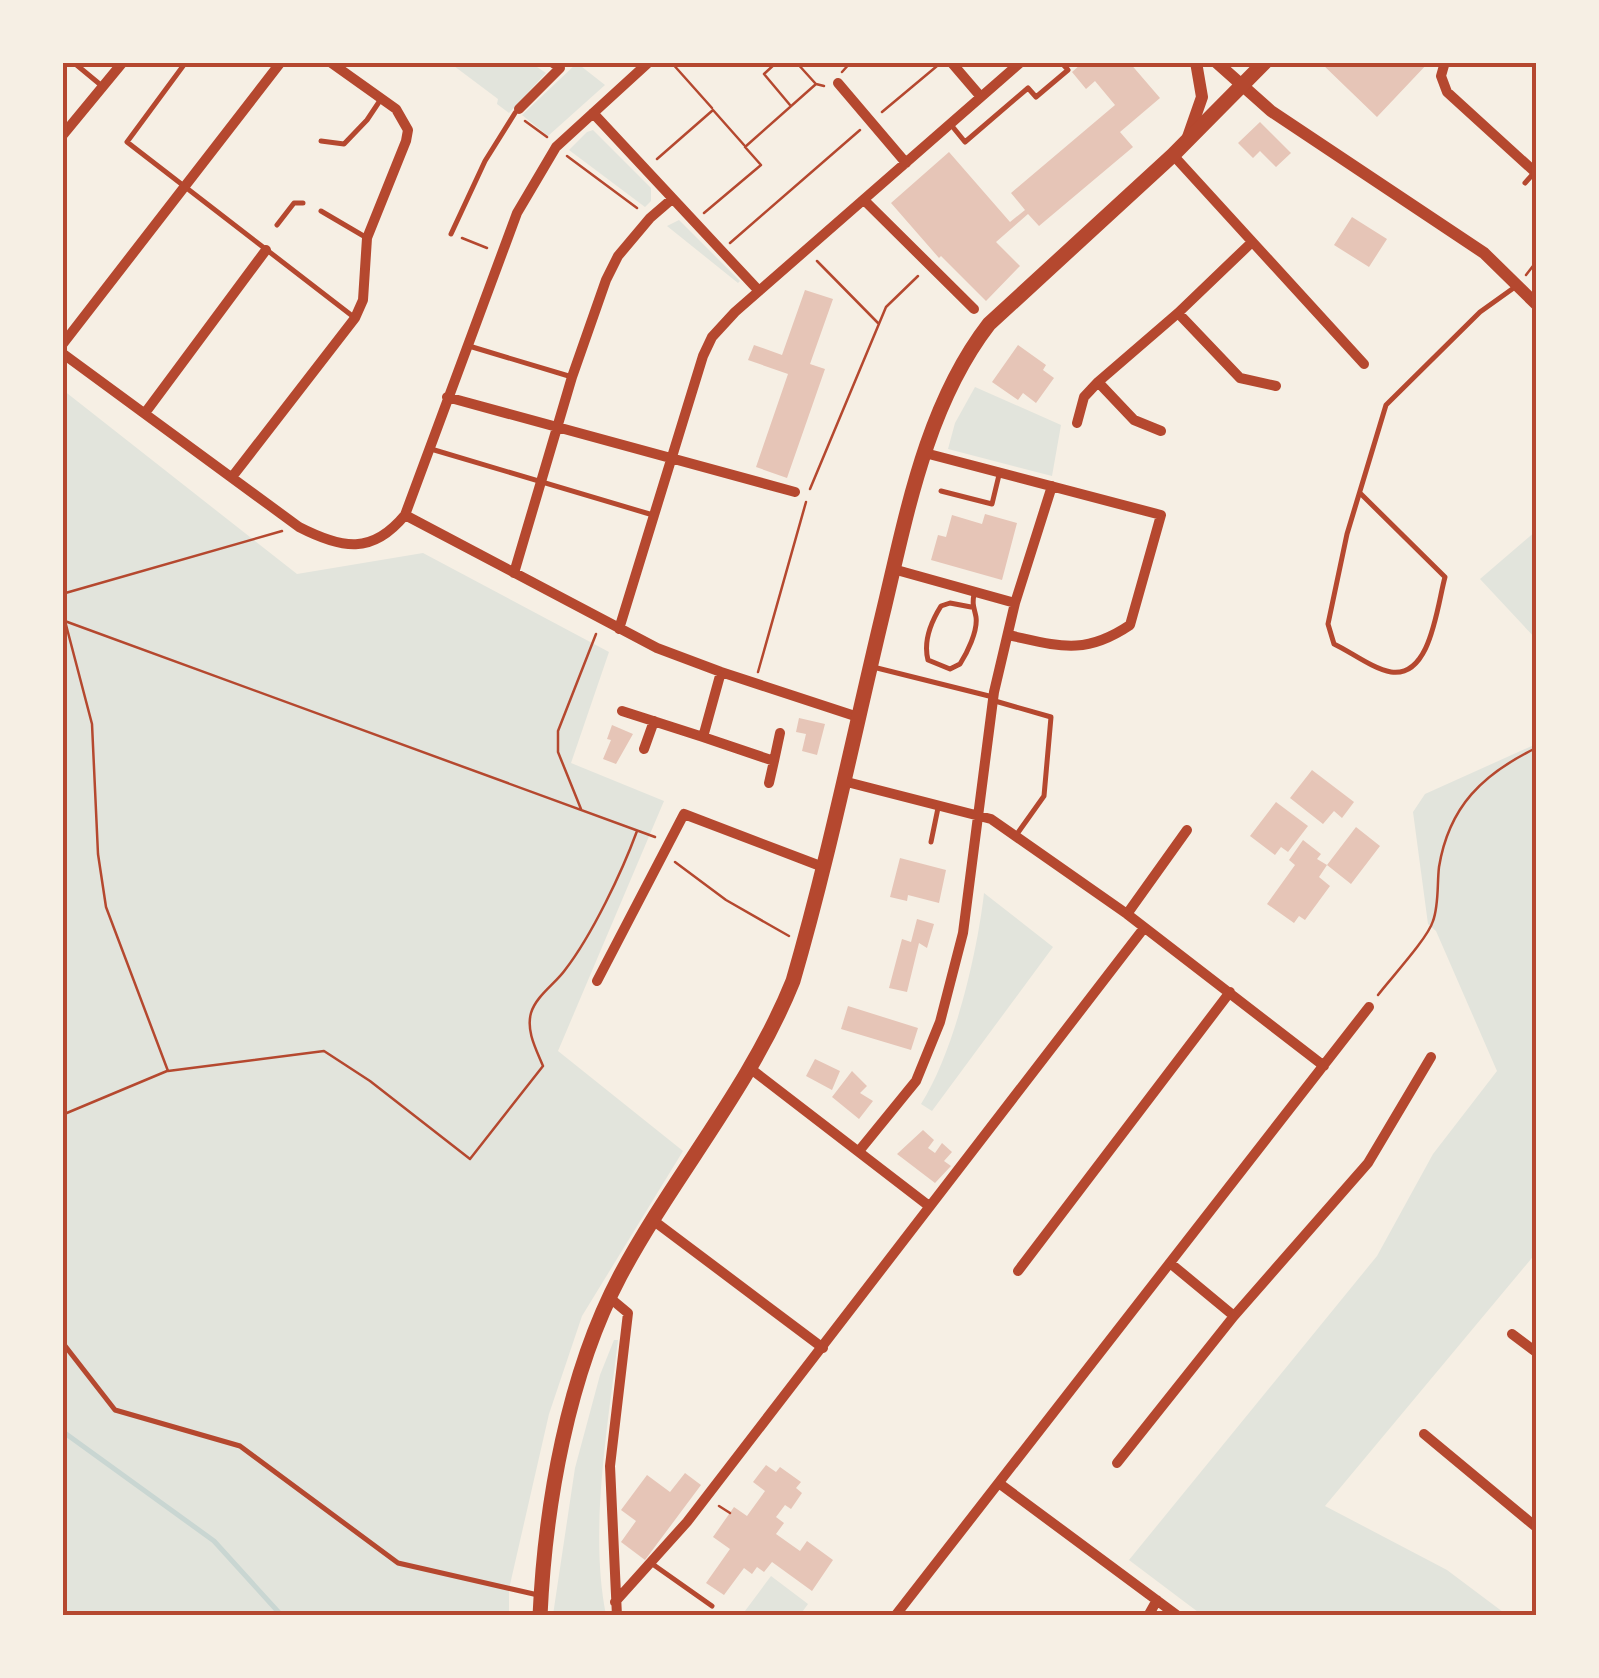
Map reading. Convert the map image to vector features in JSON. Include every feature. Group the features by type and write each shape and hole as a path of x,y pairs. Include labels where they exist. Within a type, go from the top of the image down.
{"main road":[{"path":"540,1616 560,1466 590,1343 610,1298 654,1222 776,1024 804,945 893,569 938,414 972,346 988,324 1177,151 1265,62"}],"street":[{"path":"62,136 123,62"},
{"path":"62,345 281,62"},
{"path":"232,477 354,318 363,300 367,238 408,130 396,109 330,62"},
{"path":"517,111 560,68 552,62"},
{"path":"62,353 300,527 328,542 356,544 388,536 405,515 517,214 556,147 648,62"},
{"path":"951,62 981,96"},
{"path":"620,628 694,380 712,337 759,291 1021,62"},
{"path":"1196,62 1202,96 1195,123 1177,151 1251,243 1364,364"},
{"path":"1216,62 1279,117 1521,280 1536,304"},
{"path":"1445,62 1441,76 1447,92 1536,172"},
{"path":"838,82 906,163"},
{"path":"593,113 759,291"},
{"path":"514,573 572,377 606,280 618,256 672,199"},
{"path":"864,200 974,309"},
{"path":"1077,423 1084,397 1098,382 1251,243"},
{"path":"145,413 266,250"},
{"path":"1178,313 1240,378 1276,386"},
{"path":"1098,382 1134,420 1162,431"},
{"path":"447,397 795,492"},
{"path":"925,452 1161,515 1130,625 1104,642 1064,647 1008,634"},
{"path":"858,1151 916,1081 940,1022 963,933 993,698 1015,603 1052,486"},
{"path":"405,515 657,648 858,716"},
{"path":"893,569 1015,603"},
{"path":"703,737 721,672"},
{"path":"622,711 774,761"},
{"path":"644,750 654,721"},
{"path":"770,783 780,733"},
{"path":"843,782 991,819 1128,914 1324,1066"},
{"path":"597,981 684,814 823,867"},
{"path":"1128,914 1187,830"},
{"path":"615,1602 687,1522 1144,928"},
{"path":"1018,1271 1230,992"},
{"path":"895,1616 1369,1007"},
{"path":"1117,1464 1234,1316 1368,1163 1430,1056"},
{"path":"752,1068 929,1206"},
{"path":"654,1222 822,1348"},
{"path":"1170,1263 1234,1316"},
{"path":"610,1298 628,1312 610,1466 617,1616"},
{"path":"1512,1334 1536,1352"},
{"path":"1424,1434 1535,1521"},
{"path":"1000,1484 1178,1616"},
{"path":"1148,1616 1157,1600"}],"lane":[{"path":"73,62 104,87"},
{"path":"186,62 127,142 187,184 354,318"},
{"path":"950,124 965,142 1028,88 1036,98 1068,70 1061,62"},
{"path":"320,141 344,144 381,99"},
{"path":"451,234 485,160 517,111"},
{"path":"1525,184 1536,172"},
{"path":"277,224 294,203 303,203"},
{"path":"321,212 367,238"},
{"path":"1360,492 1445,577 1423,659 1408,671 1390,672 1334,644 1328,624 1360,492 1386,405 1480,312 1521,280"},
{"path":"466,345 572,377"},
{"path":"428,448 653,515"},
{"path":"941,491 992,504 1000,472"},
{"path":"971,608 950,603 941,606 932,619 925,650 928,660 950,669 960,664 974,632 976,618 971,608 975,591"},
{"path":"870,666 1051,716 1044,796 1015,836"},
{"path":"931,842 938,805"},
{"path":"62,1342 115,1410 240,1446 398,1563 541,1595"},
{"path":"651,1563 712,1606"}],"path":[{"path":"670,62 761,165 694,221"},
{"path":"777,62 764,74 791,106"},
{"path":"796,62 816,84 825,86 852,62"},
{"path":"721,250 941,62"},
{"path":"745,146 816,84"},
{"path":"645,169 712,110"},
{"path":"517,111 556,147 650,218"},
{"path":"451,234 500,253"},
{"path":"806,250 879,324"},
{"path":"1521,280 1536,262"},
{"path":"755,683 810,491 886,307 929,265"},
{"path":"62,594 300,527"},
{"path":"64,620 671,843"},
{"path":"64,620 92,724 98,854 106,907 168,1071"},
{"path":"582,810 558,752 558,731 601,620"},
{"path":"1369,1007 1433,922 1449,829 1476,788 1499,766 1536,748"},
{"path":"62,1114 168,1071 324,1052 370,1081 470,1159 543,1066 530,1033 530,1016 535,1004 567,969 624,868 637,830"},
{"path":"665,855 726,900 804,945"},
{"path":"716,1504 730,1514"}],"shaded area":[{"path":"457,62 531,63 546,73 509,113 497,104 498,99 454,66"},
{"path":"577,63 605,85 548,136 522,115"},
{"path":"593,130 651,188 651,201 645,207 569,150"},
{"path":"679,220 740,281 738,283 667,226"},
{"path":"975,387 1061,425 1052,476 948,449 955,423"},
{"path":"63,390 297,574 423,553 609,652 571,763 664,801 558,1051 683,1151 582,1316 549,1414 509,1589 509,1615 63,1615"},
{"path":"1536,531 1536,639 1480,579"},
{"path":"1536,744 1536,1253 1325,1506 1447,1570 1507,1615 1202,1615 1129,1560 1377,1256 1433,1154 1497,1071 1436,931 1428,924 1413,812 1425,794"},
{"path":"984,893 1053,947 932,1111 921,1104 954,1031 976,945"},
{"path":"614,1340 618,1340 600,1513 601,1583 606,1615 553,1615 575,1468 600,1375"},
{"path":"771,1576 808,1604 800,1615 742,1615"}],"building":[{"path":"1078,62 1129,62 1160,98 1120,132 1133,147 1039,226 1028,214 996,242 1020,266 986,301 939,258 891,203 949,152 1010,222 1025,210 1011,193 1115,105 1095,81 1086,89 1072,72 1080,65"},
{"path":"1320,62 1429,62 1377,117"},
{"path":"1260,122 1291,153 1276,167 1260,151 1253,158 1238,143"},
{"path":"1352,217 1387,239 1369,267 1334,245"},
{"path":"805,290 833,299 810,364 825,369 787,478 756,467 788,374 748,360 754,345 782,355"},
{"path":"1018,345 1046,365 1043,370 1054,378 1036,403 1023,393 1018,400 992,382"},
{"path":"985,514 1017,523 1002,580 931,560 938,535 946,537 952,515 982,524"},
{"path":"799,718 825,724 817,755 802,751 806,734 796,732"},
{"path":"612,725 633,734 616,764 603,759"},
{"path":"1312,770 1354,802 1342,818 1334,811 1323,824 1290,798"},
{"path":"1276,802 1308,826 1288,852 1281,847 1275,855 1250,836"},
{"path":"1356,827 1380,846 1351,884 1327,865"},
{"path":"1303,840 1321,854 1317,859 1327,865 1319,877 1330,886 1305,920 1299,916 1294,923 1267,904 1295,865 1289,860"},
{"path":"900,858 946,870 939,903 908,895 907,901 890,897"},
{"path":"917,919 934,924 927,948 919,943 907,992 889,988 902,939 911,942"},
{"path":"848,1006 918,1028 911,1050 841,1029"},
{"path":"815,1059 840,1071 832,1090 806,1076"},
{"path":"852,1071 867,1086 860,1093 873,1101 859,1119 832,1097"},
{"path":"923,1130 934,1140 928,1148 935,1153 942,1143 952,1152 944,1161 951,1166 935,1183 897,1154"},
{"path":"766,1465 776,1472 780,1467 801,1482 796,1488 802,1493 791,1509 785,1505 776,1517 784,1523 776,1534 800,1551 807,1541 833,1560 812,1591 772,1562 764,1572 757,1567 752,1574 744,1568 724,1595 706,1583 730,1549 713,1537 734,1507 747,1516 765,1491 753,1482"},
{"path":"685,1473 701,1485 645,1560 621,1542 636,1521 621,1510 647,1475 670,1492"}],"waterway":[{"path":"62,1431 214,1541 282,1616"}]}
